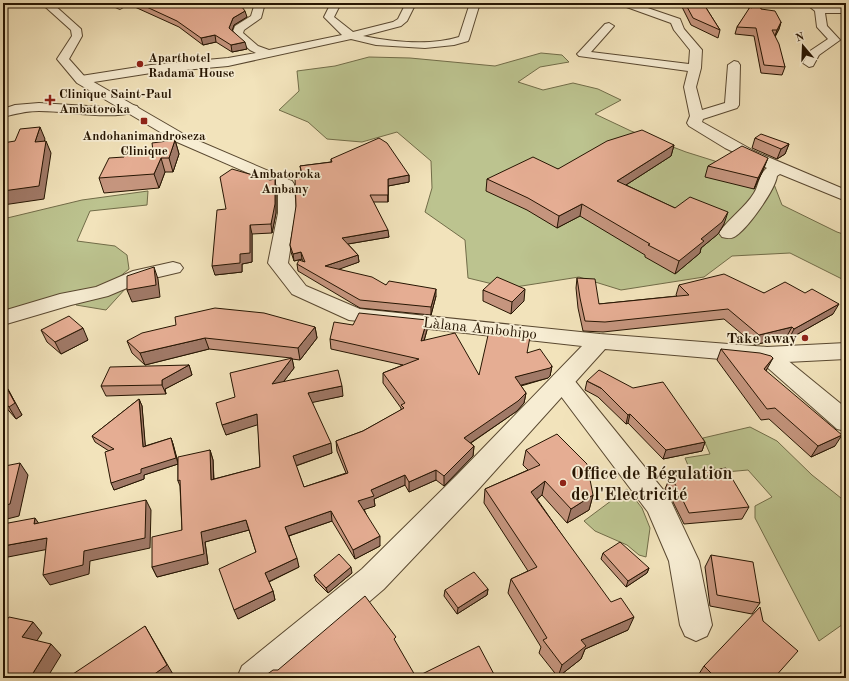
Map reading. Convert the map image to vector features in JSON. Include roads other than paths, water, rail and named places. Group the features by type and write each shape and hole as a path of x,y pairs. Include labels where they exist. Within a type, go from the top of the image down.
{"street":[{"name":"Làlana Ambohipo","path":"46,3 76,29 77,36 64,59 81,80 182,139 286,184 287,213 278,263 299,290 356,315 600,341 767,355 846,351"},
{"path":"260,3 256,18 239,28 237,34 254,48 265,53"},
{"path":"336,3 329,17 335,26 352,36 389,43 437,45 464,39 475,3"},
{"path":"81,80 151,69 210,64 352,36 397,24 402,21 411,3"},
{"path":"624,3 676,21 679,30 696,50 695,68 690,87 697,116 694,123 717,139 778,168 846,196"},
{"path":"810,3 820,10 846,10"},
{"path":"809,63 814,53 841,41 822,27 820,10"},
{"path":"609,26 583,54 695,68"},
{"path":"697,116 732,104 734,65"},
{"path":"3,113 15,109 39,107 74,111 120,112 132,109"},
{"path":"728,233 762,194 769,182 769,174 778,168"},
{"path":"3,318 67,299 101,292 140,275 173,268"},
{"path":"254,678 373,579 466,484 600,341"},
{"path":"767,355 846,422"},
{"path":"562,381 659,505 684,562 696,625"}],"place":[{"name":"Aparthotel Radama House","path":"140,64"},
{"name":"Clinique Saint-Paul Ambatoroka","path":"50,100"},
{"name":"Andohanimandroseza Clinique","path":"144,121"},
{"name":"Take away","path":"805,338"},
{"name":"Office de Régulation de l'Electricité","path":"563,483"}],"district":[{"name":"Ambatoroka Ambany","path":"285,180"}]}
